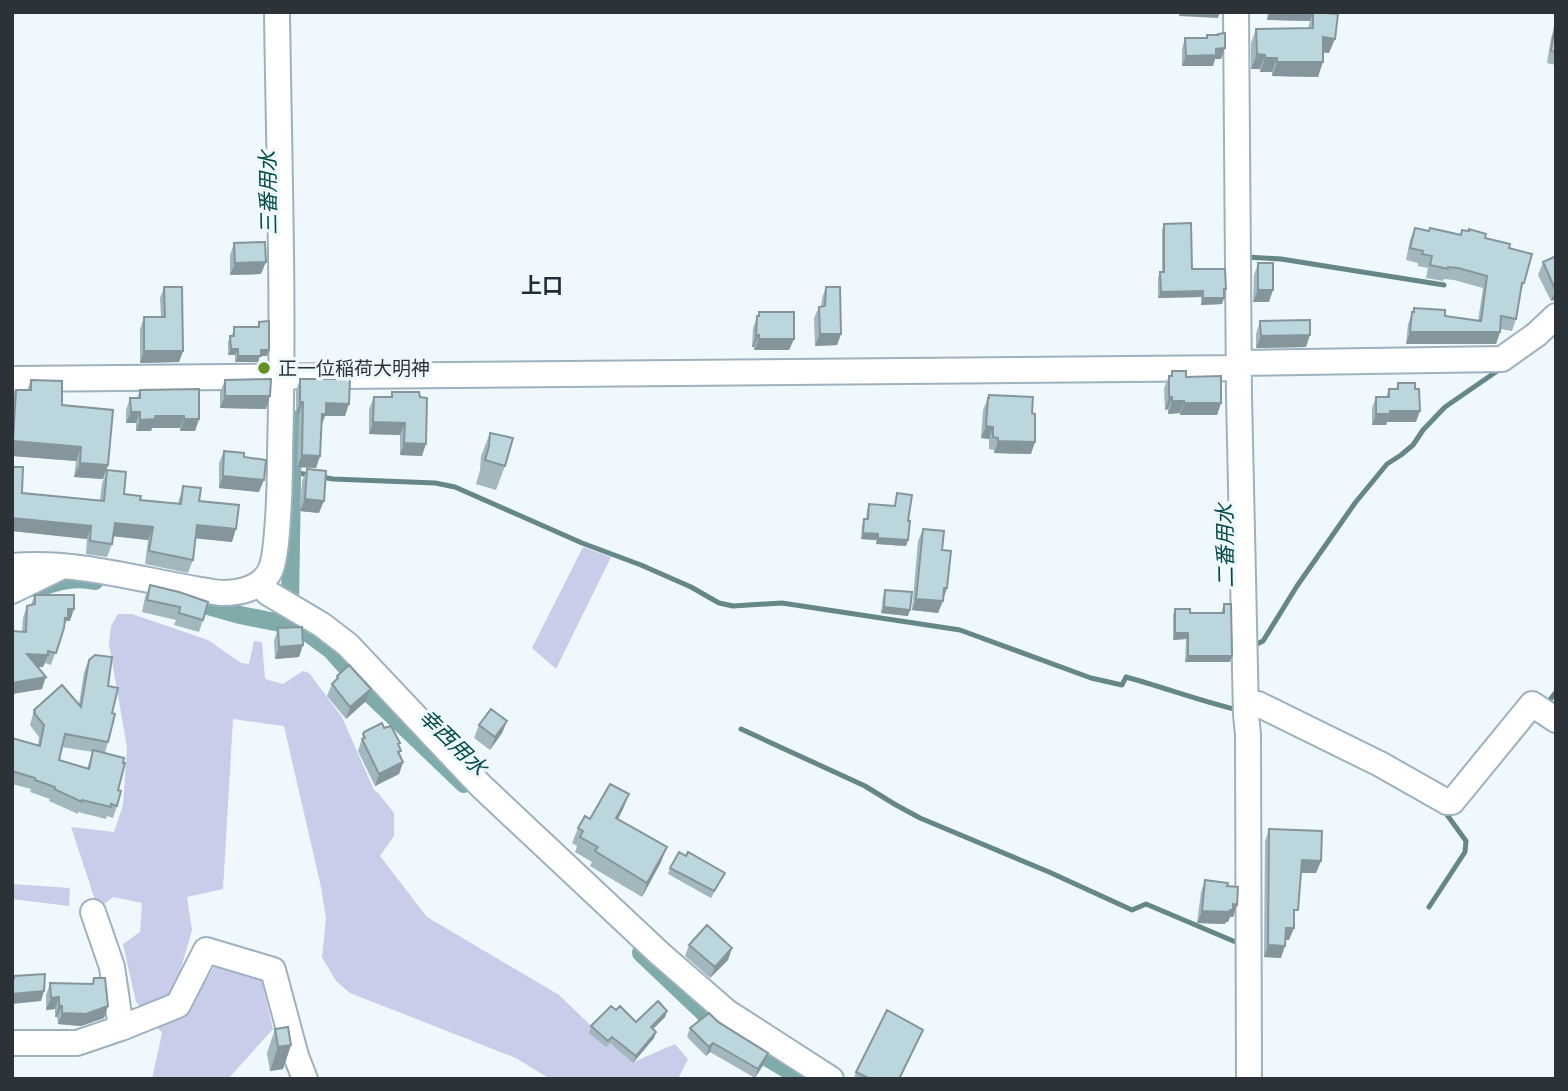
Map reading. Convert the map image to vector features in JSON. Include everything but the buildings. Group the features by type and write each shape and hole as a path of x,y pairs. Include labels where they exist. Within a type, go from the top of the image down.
{"street":[{"path":"12,566 62,566 113,572 221,593 235,593 260,584 272,567 279,516 282,377 277,12"},
{"path":"1237,12 1245,364 1249,1079"},
{"path":"12,379 1502,359 1537,334 1556,316"},
{"path":"12,591 62,566"},
{"path":"260,584 268,593 322,625 348,645 481,786 659,953 738,1020 831,1079"},
{"path":"1246,702 1258,704 1380,764 1447,802 1452,802 1532,704 1552,710"},
{"path":"93,912 111,967 121,1028"},
{"path":"12,1043 77,1043 178,1005 206,950 273,970 296,1056 305,1079"}],"shaded area":[{"path":"583,547 611,557 556,669 532,648"},
{"path":"118,614 132,614 208,640 241,663 249,664 254,641 262,642 265,679 283,684 303,671 309,673 342,717 374,790 394,813 394,836 380,856 427,917 559,995 607,1041 636,1061 675,1044 688,1059 678,1079 550,1079 516,1058 350,993 336,981 322,957 326,918 321,887 284,726 233,719 223,889 187,897 192,930 177,982 198,994 215,965 261,977 273,1029 228,1079 152,1079 162,1033 136,1002 123,944 140,932 142,903 113,897 98,909 71,827 114,832 123,805 127,747 109,644 111,626"},
{"path":"12,884 70,888 69,906 12,899"}],"waterway":[{"path":"1246,257 1281,259 1444,285"},
{"path":"1251,647 1263,641 1297,586 1355,503 1387,464 1413,445 1445,407 1503,367"},
{"name":"三番用水","path":"290,604 293,419"},
{"path":"292,472 333,479 435,483 455,487 582,543 641,565 691,587 719,603 733,606 782,603 960,630 1091,678 1122,685 1126,677 1238,710"},
{"name":"幸西用水","path":"37,589 65,580 95,581"},
{"name":"幸西用水","path":"187,600 290,625 309,634 331,650 371,695 464,784"},
{"path":"1549,701 1556,692"},
{"path":"741,729 865,786 920,818 1132,910 1146,904 1238,943"},
{"path":"1429,907 1465,852 1466,841 1445,812 1446,809"},
{"name":"幸西用水","path":"641,953 722,1030"},
{"name":"幸西用水","path":"746,1045 803,1079"}],"place":[{"name":"正一位稲荷大明神","path":"264,368"}],"district":[{"name":"上口","path":"542,285"}],"water label":[{"name":"二番用水","path":"1225,546"}]}
